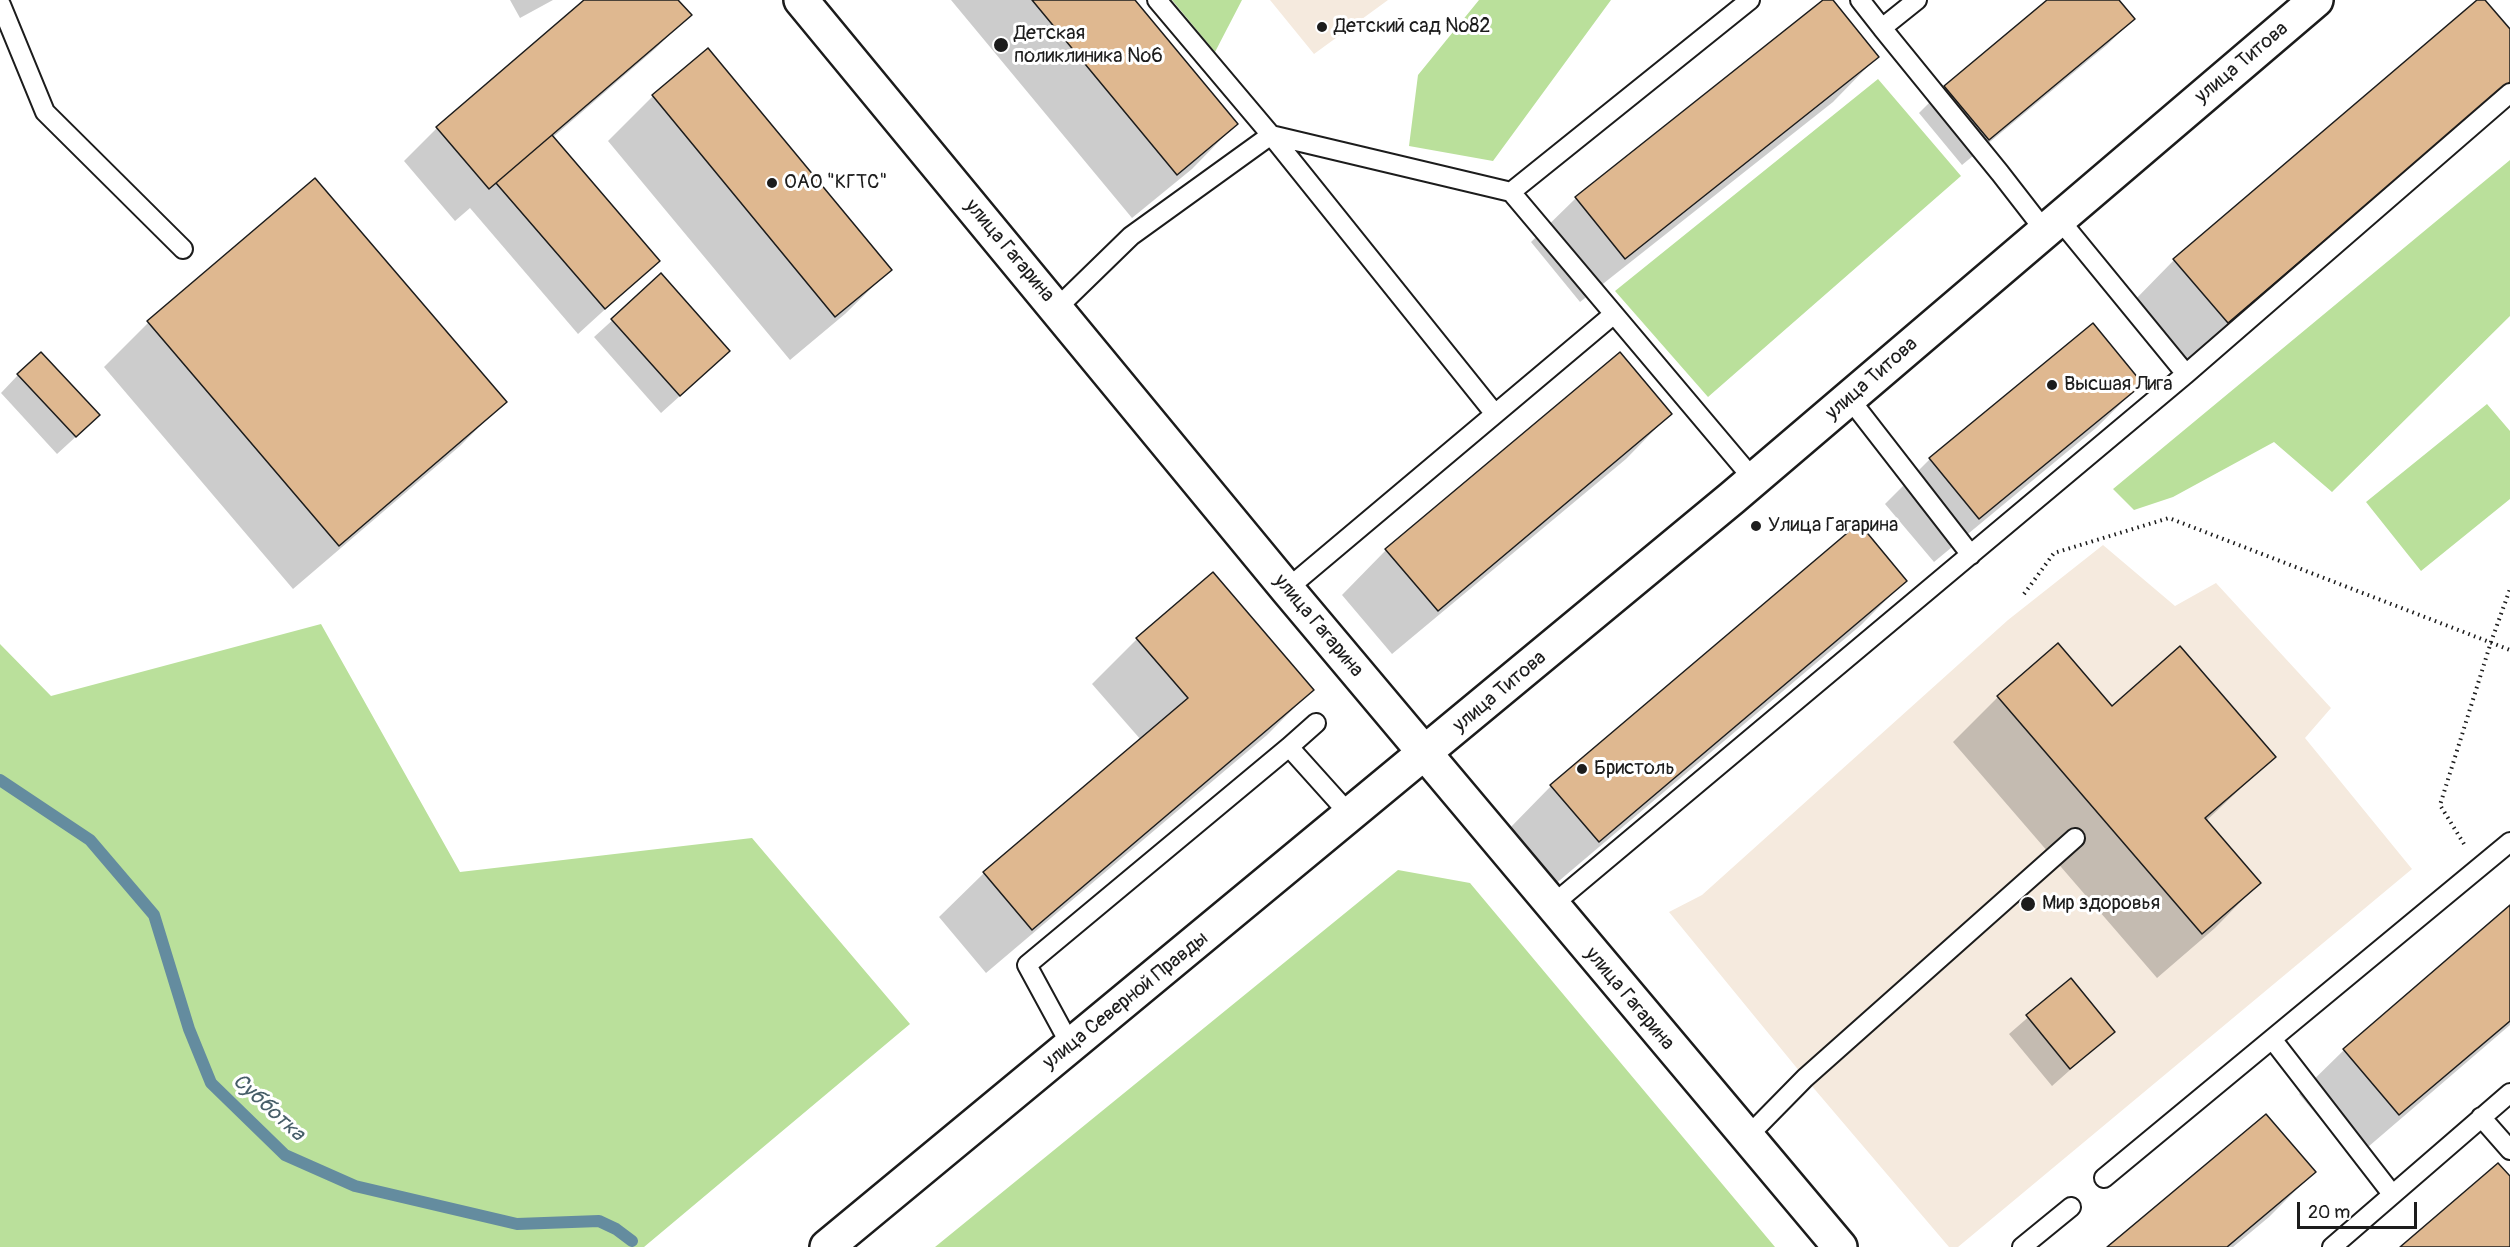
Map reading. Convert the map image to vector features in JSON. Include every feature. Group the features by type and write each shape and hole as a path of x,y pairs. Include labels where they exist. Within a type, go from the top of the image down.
{"main road":[{"name":"улица Гагарина","path":"801,0 1551,906 1840,1247"},
{"name":"улица Титова","path":"1426,754 1754,480 2316,0"},
{"name":"улица Северной Правды","path":"827,1247 1426,754"}],"lane":[{"path":"9,0 0,5 45,112 183,249"},
{"path":"1157,0 1271,135 1495,414"},
{"path":"1511,192 1750,0"},
{"path":"1860,0 2000,172 2052,225 2186,374"},
{"path":"1882,28 1917,0"},
{"path":"1551,906 2186,374 2510,93"},
{"path":"1057,308 1131,236 1271,135 1511,192 1754,480"},
{"path":"1287,589 1614,314"},
{"path":"1849,398 1971,555"},
{"path":"1071,1046 1028,965 1316,723"},
{"path":"1289,747 1351,816"},
{"path":"1747,1137 1805,1078 2075,838"},
{"path":"2104,1178 2510,842"},
{"path":"2272,1039 2392,1194"},
{"path":"2332,1247 2510,1093"},
{"path":"2481,1117 2510,1150"},
{"path":"2022,1247 2071,1207"}],"path":[{"path":"2024,594 2054,553 2169,518 2510,650"},
{"path":"2479,867 2440,805 2510,589"}],"shaded area":[{"name":"Детский сад №82","path":"1270,0 1388,0 1314,54"},
{"name":"Мир здоровья","path":"2103,545 2175,606 2216,583 2331,708 2305,738 2412,869 1958,1247 1949,1247 1805,1078 1669,912 1702,895 2008,620"}],"green space":[{"path":"1172,0 1242,0 1215,52"},
{"path":"1479,0 1611,0 1493,161 1409,146 1418,75"},
{"path":"1878,79 1961,176 1708,397 1615,291"},
{"path":"2510,160 2510,316 2332,492 2274,442 2173,497 2134,510 2113,489"},
{"path":"2487,404 2510,431 2510,499 2421,571 2366,502"},
{"path":"321,624 460,872 752,838 910,1024 644,1247 0,1247 0,644 51,696"},
{"path":"1398,870 1470,883 1775,1247 935,1247"}],"building":[{"path":"584,0 678,0 692,15 489,189 436,127"},
{"path":"1032,0 1135,0 1238,124 1177,175"},
{"path":"1823,0 1833,0 1879,57 1625,259 1575,197"},
{"path":"2047,0 2119,0 2135,19 1989,140 1944,86"},
{"path":"2477,0 2485,0 2510,29 2510,82 2228,323 2173,259"},
{"name":"ОАО \"КГТС\"","path":"708,48 892,270 835,317 652,95"},
{"path":"552,135 660,261 605,309 496,183"},
{"path":"315,178 507,402 339,546 147,321"},
{"path":"661,273 730,351 680,396 611,319"},
{"path":"2093,323 2143,384 1979,519 1929,458"},
{"path":"41,352 100,415 76,437 17,374"},
{"path":"1620,352 1672,414 1438,611 1385,549"},
{"path":"1859,523 1907,581 1599,842 1550,785"},
{"path":"1213,572 1314,690 1032,930 983,872 1188,698 1136,638"},
{"path":"2058,643 2112,706 2180,646 2276,757 2205,818 2261,883 2202,934 1997,696"},
{"path":"2510,905 2510,1021 2399,1115 2343,1049"},
{"path":"2071,978 2115,1032 2070,1069 2026,1015"},
{"path":"2266,1114 2316,1172 2227,1247 2107,1247"},
{"path":"2498,1163 2510,1176 2510,1247 2400,1247"}],"waterway":[{"name":"Субботка","path":"0,780 90,840 154,915 189,1029 211,1083 285,1155 355,1186 517,1224 599,1221 616,1229 632,1241"}],"place":[{"name":"Детский сад №82","path":"1322,27"},
{"name":"Детская поликлиника №6","path":"1001,45"},
{"name":"ОАО \"КГТС\"","path":"772,183"},
{"name":"Высшая Лига","path":"2052,385"},
{"name":"Улица Гагарина","path":"1756,526"},
{"name":"Бристоль","path":"1582,769"},
{"name":"Мир здоровья","path":"2028,904"}]}
